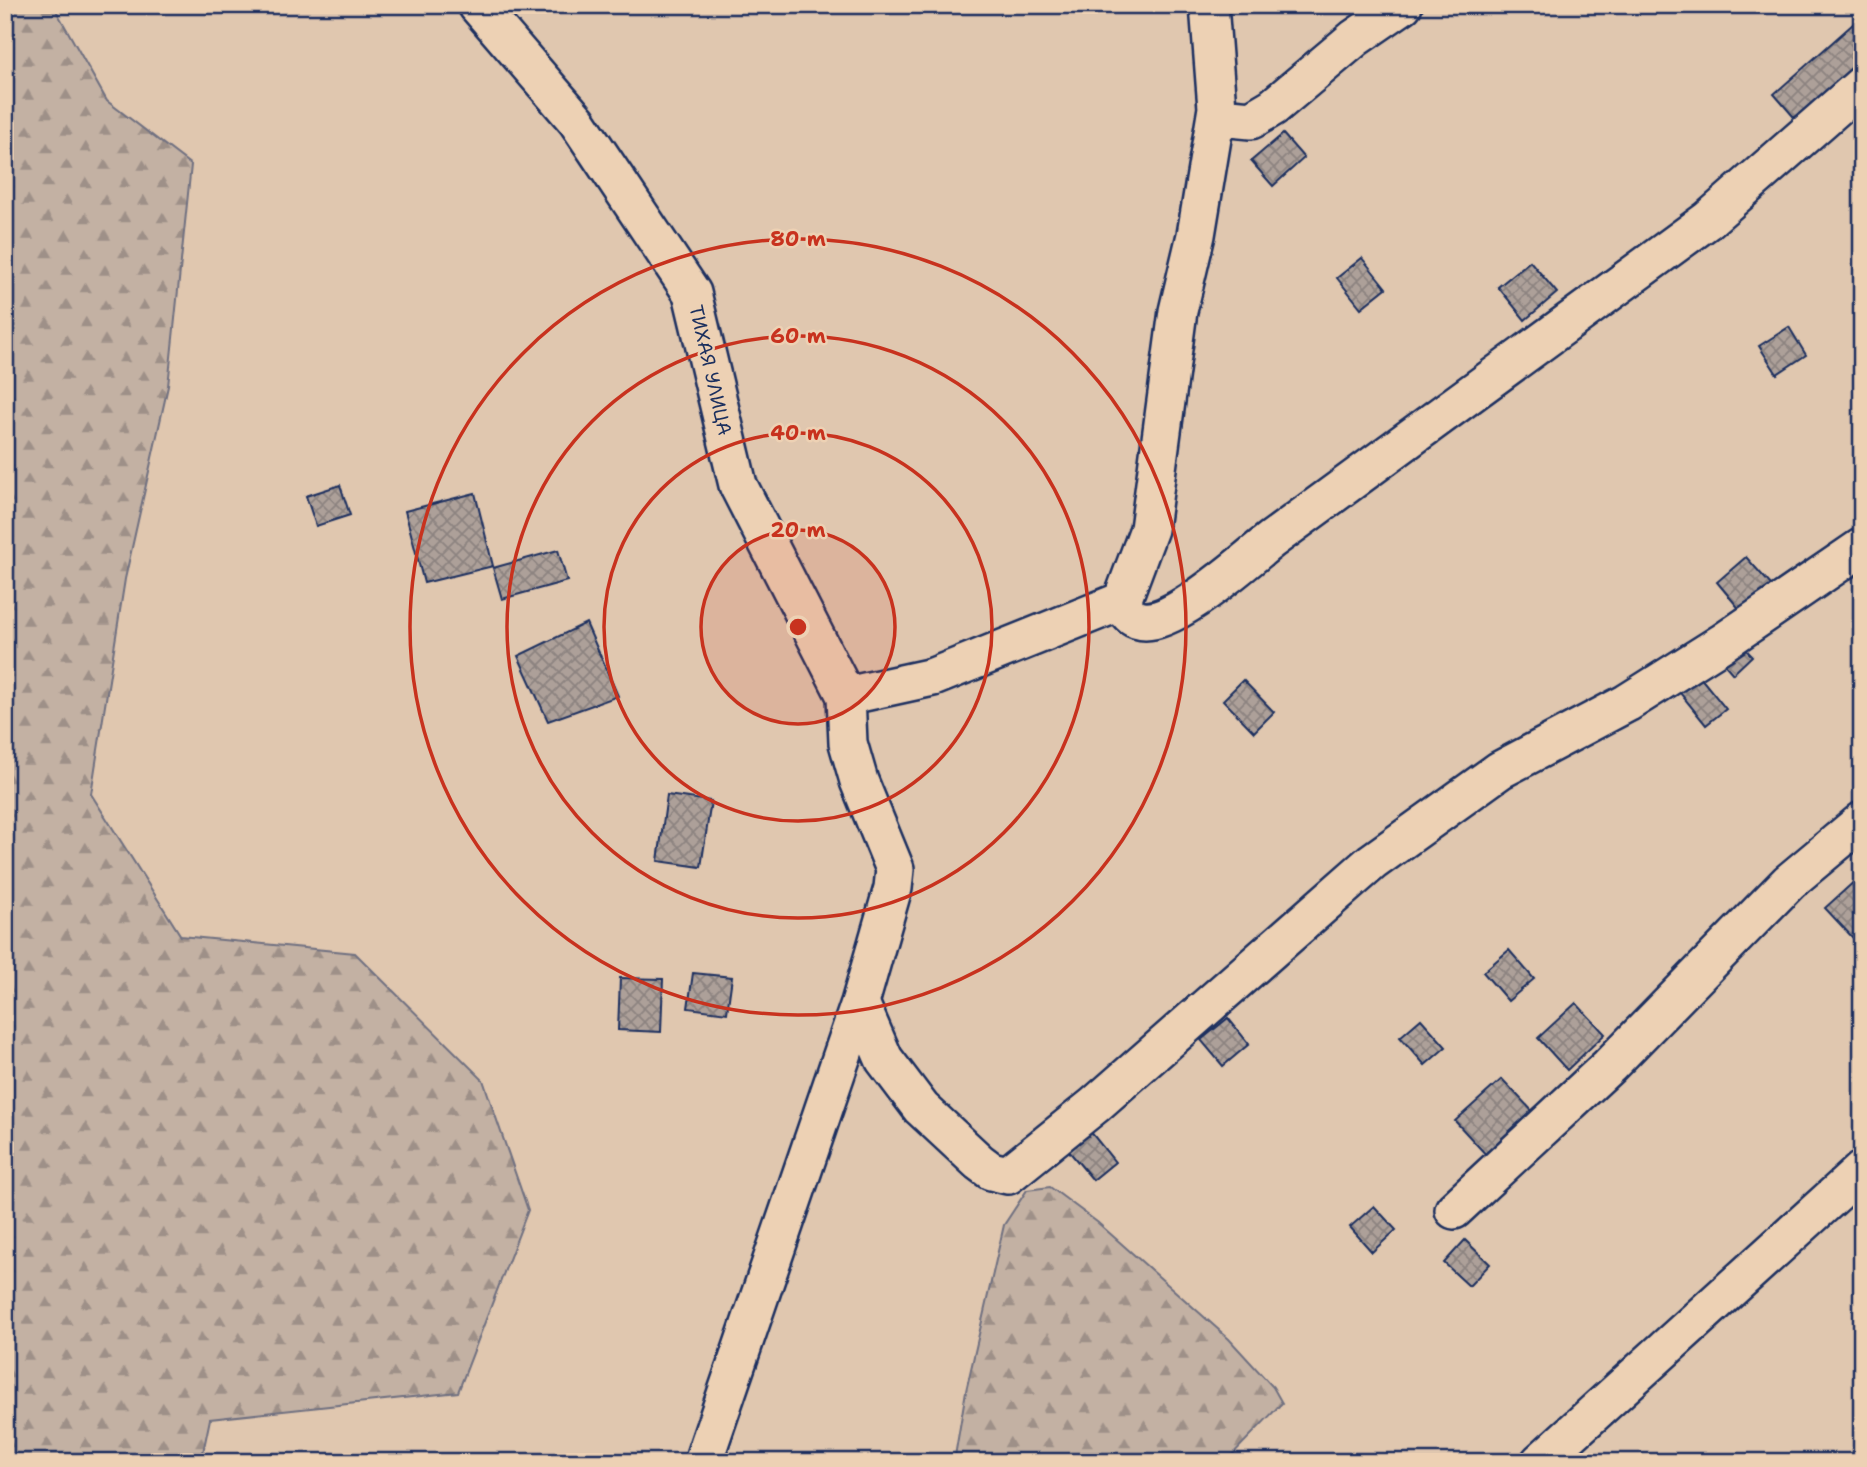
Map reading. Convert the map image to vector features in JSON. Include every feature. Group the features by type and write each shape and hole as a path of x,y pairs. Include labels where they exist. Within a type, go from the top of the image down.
{"street":[{"name":"ТИХАЯ УЛИЦА","path":"477,5 577,121 692,293 738,485 846,696"},
{"path":"1209,5 1217,108 1196,235 1178,311 1149,529 1122,600 1125,609 1139,621 1167,615 1202,595 1271,540 1708,220 1862,85"},
{"path":"1217,108 1220,117 1251,120 1273,107 1355,37 1403,5"},
{"path":"860,1003 884,1059 922,1108 979,1162 991,1171 1008,1175 1095,1105 1372,862 1500,770 1627,703 1733,636 1862,547"},
{"path":"704,1462 860,1003 893,888 895,869 859,781 848,743 846,696 933,677 1122,600"},
{"path":"1454,1210 1609,1066 1790,882 1862,821"},
{"path":"1540,1462 1862,1170"}],"green space":[{"path":"5,5 53,5 107,101 191,165 168,386 125,579 91,794 181,936 355,953 483,1080 528,1210 458,1392 210,1419 201,1462 5,1462"},
{"path":"1050,1187 1097,1222 1229,1339 1273,1387 1282,1403 1225,1462 954,1462 966,1391 1004,1225 1027,1190"}],"building":[{"path":"1862,16 1862,67 1799,123 1774,94"},
{"path":"1283,134 1304,158 1273,186 1251,161"},
{"path":"1362,258 1386,288 1361,308 1337,278"},
{"path":"1530,261 1557,293 1525,320 1498,287"},
{"path":"1789,327 1806,355 1777,374 1759,346"},
{"path":"340,485 350,515 316,526 306,496"},
{"path":"475,493 493,566 424,583 405,511"},
{"path":"558,550 567,581 502,599 493,568"},
{"path":"1746,557 1771,585 1741,611 1717,582"},
{"path":"586,623 618,696 548,721 518,656"},
{"path":"1738,641 1752,656 1733,674 1720,659"},
{"path":"1696,672 1726,709 1706,725 1676,688"},
{"path":"1243,680 1274,712 1254,732 1223,700"},
{"path":"667,795 711,801 701,867 658,861"},
{"path":"1857,879 1862,885 1862,931 1854,939 1825,908"},
{"path":"1509,950 1534,979 1508,1001 1483,972"},
{"path":"693,973 732,977 727,1013 688,1008"},
{"path":"620,978 663,979 661,1032 618,1030"},
{"path":"1576,1003 1605,1034 1567,1070 1538,1038"},
{"path":"1228,1018 1249,1044 1223,1066 1201,1040"},
{"path":"1421,1019 1446,1047 1425,1065 1400,1037"},
{"path":"1502,1079 1536,1115 1489,1158 1455,1121"},
{"path":"1090,1131 1115,1162 1093,1180 1068,1150"},
{"path":"1374,1206 1396,1230 1372,1252 1350,1227"},
{"path":"1465,1240 1490,1264 1469,1286 1444,1263"}]}
